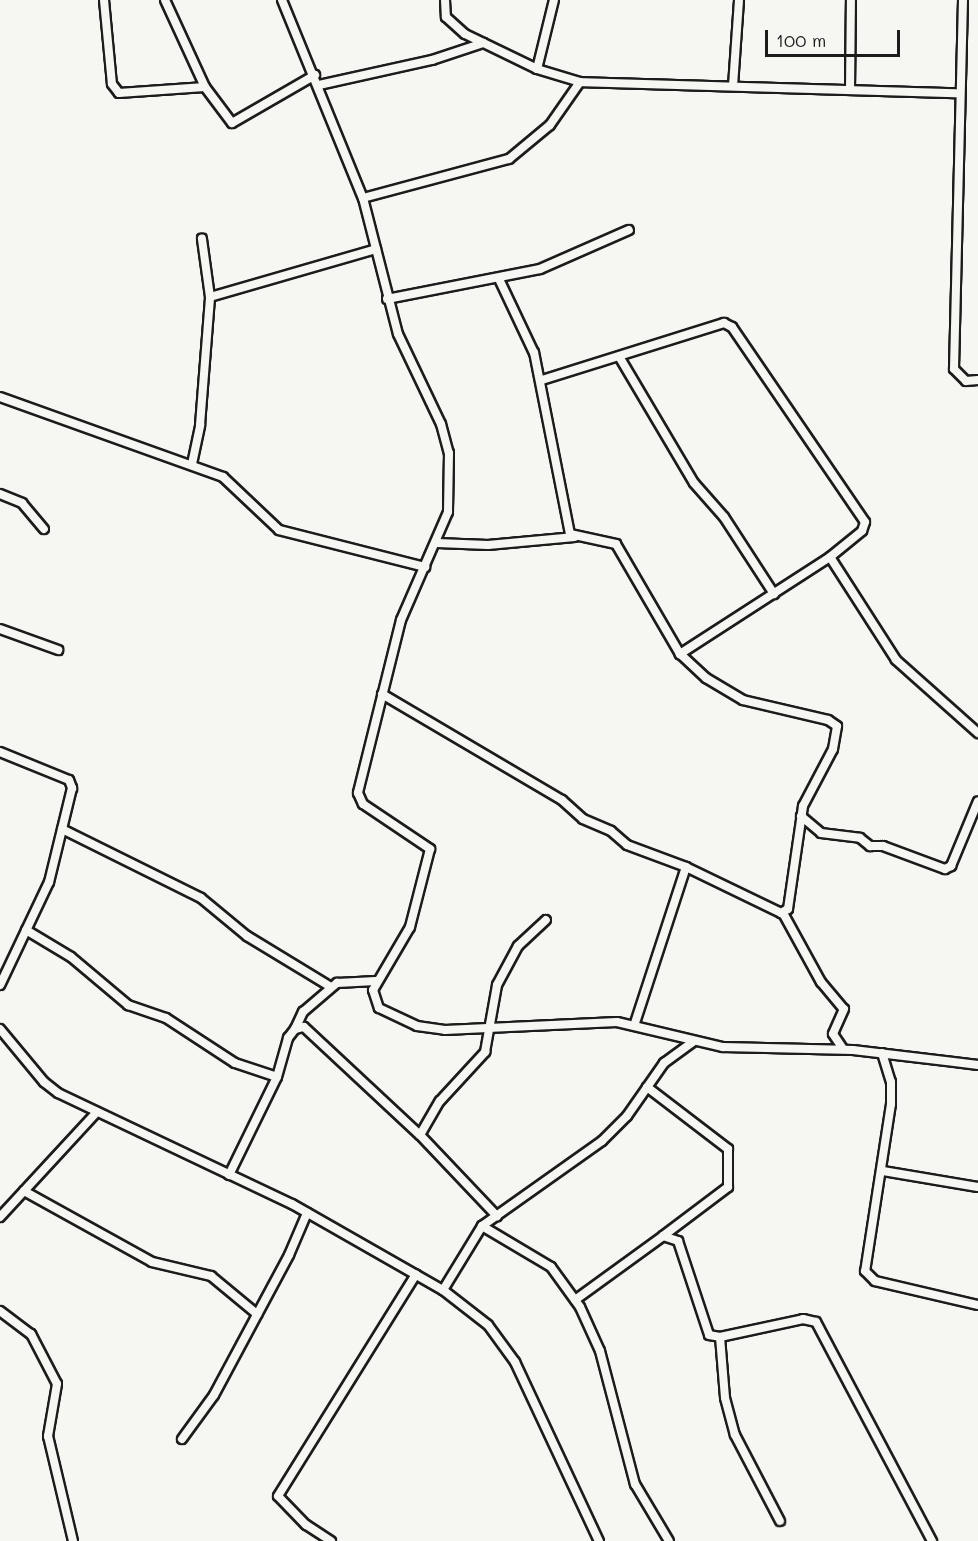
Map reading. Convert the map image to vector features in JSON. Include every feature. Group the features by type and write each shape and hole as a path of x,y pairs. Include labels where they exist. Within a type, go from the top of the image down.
{"street":[{"path":"104,0 114,90 126,94 170,93 205,87"},
{"path":"165,0 205,87 232,123 315,75"},
{"path":"282,0 315,75 363,198 387,299 413,374 441,424 449,453 451,496 437,543 401,620 359,799 430,849 410,927 376,981 374,1001 379,1008 417,1026 487,1030 635,1023 693,1042 844,1049 978,1065"},
{"path":"444,0 451,24 483,43 537,69 580,82 960,93"},
{"path":"537,69 554,0"},
{"path":"733,86 739,0"},
{"path":"850,90 851,0"},
{"path":"963,0 954,369 966,381 978,380"},
{"path":"319,85 432,60 483,43"},
{"path":"363,198 509,159 550,125 580,82"},
{"path":"387,299 499,279 552,265 629,230"},
{"path":"192,464 200,425 210,297 202,239"},
{"path":"210,297 376,249"},
{"path":"499,279 527,333 542,380 566,528 576,537"},
{"path":"542,380 620,358 715,323 732,327 865,522 862,531 830,557 680,654"},
{"path":"620,358 694,483 724,517 774,594"},
{"path":"0,397 192,464 230,481 279,530 425,567"},
{"path":"0,494 21,503 45,530"},
{"path":"437,543 488,545 576,537 605,538 616,544 680,654 706,678 743,700 828,720 837,726 835,744 801,816 792,888 783,913"},
{"path":"830,557 896,660 978,733"},
{"path":"0,629 58,650"},
{"path":"382,694 562,800 583,819 610,831 627,845 686,867 783,913 821,982 844,1009 833,1034 844,1049"},
{"path":"0,753 69,780 72,788 49,882 0,985"},
{"path":"801,816 821,833 860,838 870,846 883,846 945,869 951,866 978,801"},
{"path":"62,829 201,898 247,936 331,987"},
{"path":"635,1023 686,867"},
{"path":"420,1135 440,1101 485,1052 487,1030 507,963 532,929 546,920"},
{"path":"26,930 71,957 128,1005 166,1018 235,1063 277,1077"},
{"path":"229,1175 277,1077 303,1012 331,987 347,981 376,981"},
{"path":"295,1029 306,1028 420,1135 497,1216"},
{"path":"2,1035 44,1082 98,1112 307,1213 443,1290 488,1325 506,1345 599,1541"},
{"path":"443,1290 482,1226 602,1141 664,1063 693,1042"},
{"path":"882,1053 891,1082 883,1171 868,1237 865,1271 875,1281 978,1305"},
{"path":"575,1300 728,1187 728,1149 647,1087"},
{"path":"0,1217 98,1112"},
{"path":"883,1171 978,1187"},
{"path":"24,1191 152,1262 211,1276 257,1314"},
{"path":"182,1438 214,1395 307,1213"},
{"path":"482,1226 551,1268 575,1300 600,1351 635,1485 669,1541"},
{"path":"663,1236 678,1241 709,1335 720,1337 803,1319 816,1322 932,1541"},
{"path":"331,1541 283,1504 279,1493 416,1274"},
{"path":"0,1311 31,1334 57,1384 48,1436 73,1541"},
{"path":"720,1337 725,1398 735,1435 780,1521"}]}
